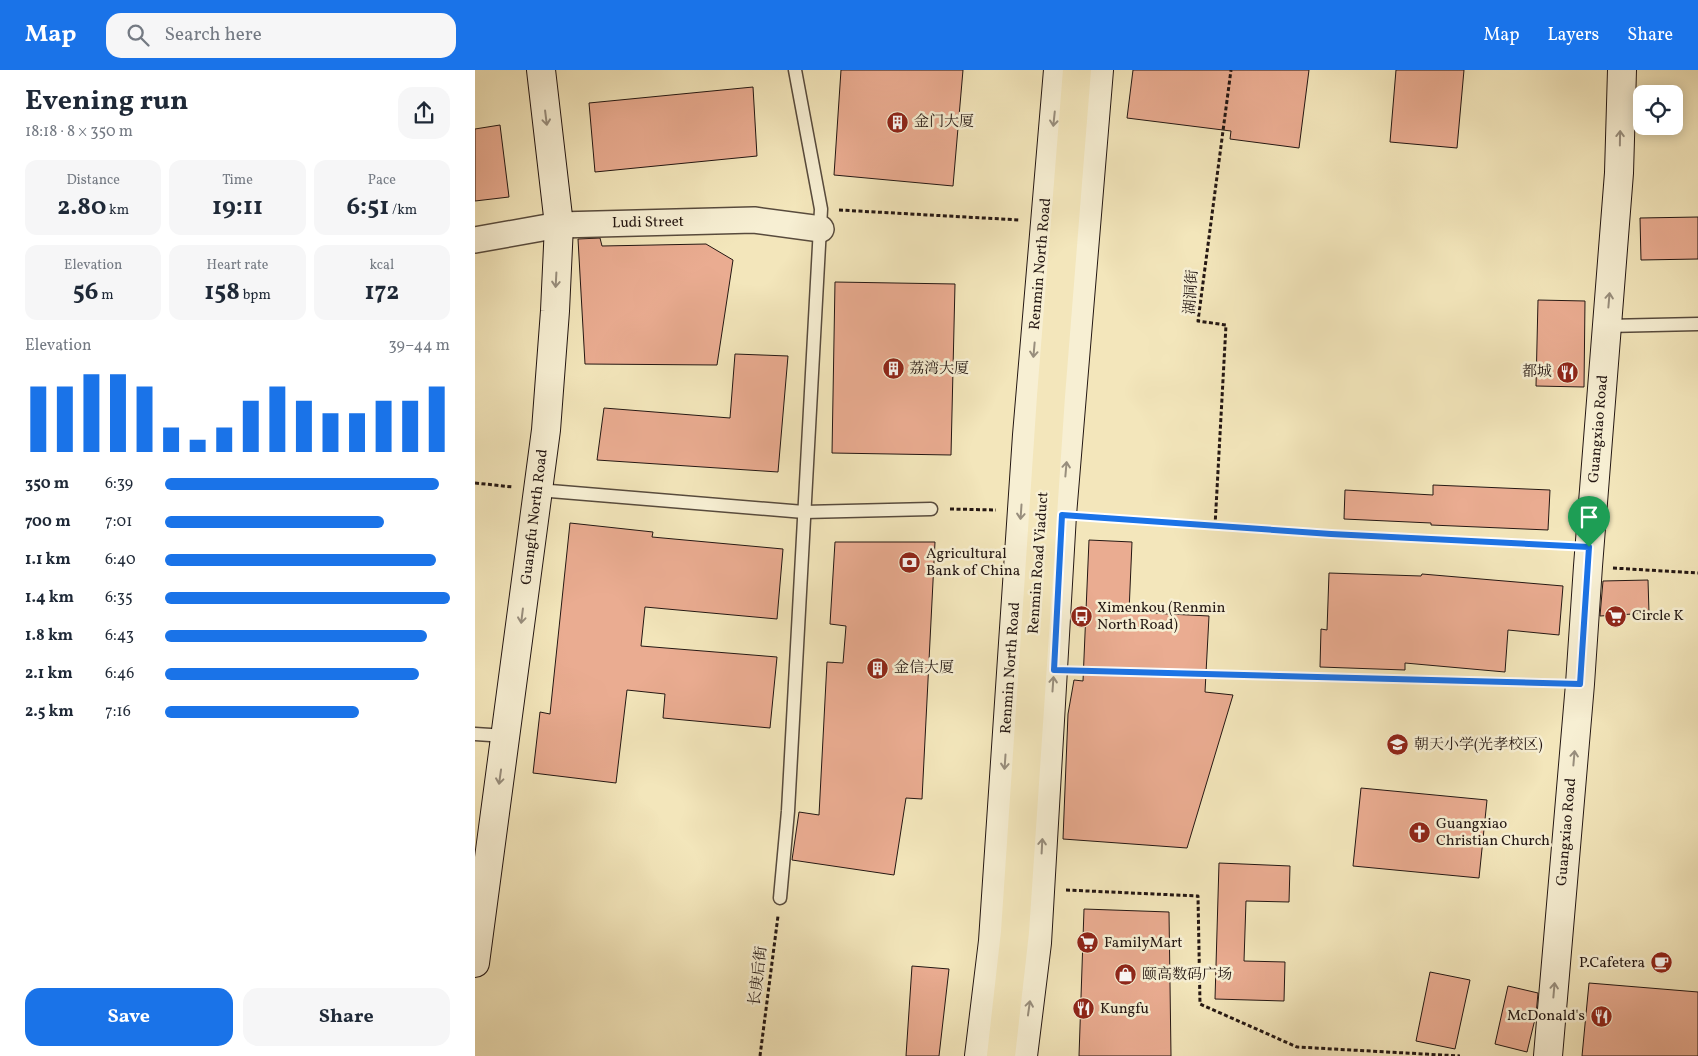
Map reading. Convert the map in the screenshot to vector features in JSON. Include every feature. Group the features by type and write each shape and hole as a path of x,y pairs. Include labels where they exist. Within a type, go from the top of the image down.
{"main road":[{"name":"Guangfu North Road","path":"475,963 546,430 555,311 559,225 541,70"},
{"name":"Renmin North Road","path":"979,1056 993,940 1021,511 1058,70"},
{"name":"Renmin Road Viaduct","path":"1001,1056 1015,932 1049,416 1077,70"},
{"path":"1023,1056 1037,943 1062,515 1099,70"},
{"name":"Guangxiao Road","path":"1549,1056 1580,684 1619,173 1622,70"}],"street":[{"name":"Ludi Street","path":"475,240 559,225 821,219"}],"lane":[{"path":"780,898 788,811 821,219 795,70"},
{"path":"1607,326 1698,324"},
{"path":"538,490 804,512 931,509"},
{"path":"475,734 506,736"}],"path":[{"name":"湖洞街","path":"1215,526 1226,325 1198,321 1231,70"},
{"path":"821,219 1045,221"},
{"path":"475,483 538,490"},
{"path":"931,509 1021,511"},
{"path":"1062,515 1331,534 1589,557 1698,573"},
{"path":"1054,670 1580,684"},
{"path":"1040,889 1198,896 1200,1004 1297,1047 1460,1056"},
{"name":"长庚后街","path":"760,1056 780,898"}],"building":[{"name":"金门大厦","path":"841,70 963,70 953,186 834,175"},
{"path":"1133,70 1309,70 1299,148 1230,139 1231,131 1127,118"},
{"path":"1396,70 1464,70 1457,148 1390,142"},
{"path":"753,87 757,156 595,172 589,103"},
{"path":"500,125 509,197 475,201 475,129"},
{"path":"1698,217 1698,259 1641,260 1640,218"},
{"path":"600,238 602,246 706,244 733,260 717,365 585,364 578,239"},
{"name":"荔湾大厦","path":"835,282 955,284 951,455 832,453"},
{"path":"1538,300 1585,301 1584,387 1536,386"},
{"path":"735,354 788,356 778,472 597,460 604,408 730,418"},
{"path":"1433,485 1550,490 1548,530 1344,519 1345,490 1433,495"},
{"path":"570,523 653,532 652,537 783,549 777,619 645,607 641,646 777,657 770,728 663,718 665,694 627,690 616,783 533,773 540,712 550,714"},
{"path":"1089,540 1132,542 1129,612 1209,616 1205,692 1233,695 1187,848 1063,839 1068,714 1074,680 1083,681"},
{"name":"金信大厦","path":"835,542 935,542 922,799 906,798 894,875 792,860 799,812 819,815 827,662 843,663 846,626 830,624"},
{"path":"1329,573 1421,576 1422,574 1563,586 1559,635 1508,630 1505,672 1405,663 1405,670 1320,667 1321,629 1327,630"},
{"path":"1648,580 1649,613 1600,616 1603,581"},
{"name":"Guangxiao Christian Church","path":"1361,788 1487,800 1479,878 1353,866"},
{"path":"1219,863 1290,866 1289,902 1246,901 1244,961 1285,962 1284,1001 1215,999"},
{"name":"颐高数码广场","path":"1084,909 1169,912 1171,1056 1079,1056"},
{"path":"912,966 949,969 939,1056 906,1056"},
{"path":"1430,972 1470,980 1455,1049 1416,1041"},
{"path":"1589,983 1698,992 1698,1056 1582,1056"},
{"path":"1508,986 1538,993 1536,1015 1527,1052 1495,1044"}],"place":[{"name":"金门大厦","path":"898,122"},
{"name":"荔湾大厦","path":"893,369"},
{"name":"都城","path":"1568,372"},
{"name":"Agricultural Bank of China","path":"910,563"},
{"name":"Circle K","path":"1616,616"},
{"name":"Ximenkou (Renmin North Road)","path":"1081,617"},
{"name":"金信大厦","path":"878,668"},
{"name":"朝天小学(光孝校区)","path":"1398,745"},
{"name":"Guangxiao Christian Church","path":"1420,833"},
{"name":"FamilyMart","path":"1088,943"},
{"name":"P.Cafetera","path":"1661,963"},
{"name":"颐高数码广场","path":"1126,975"},
{"name":"Kungfu","path":"1084,1009"},
{"name":"McDonald's","path":"1601,1016"}],"route":[{"path":"1062,515 1331,534 1589,547 1580,684 1054,670 1062,515"}]}
